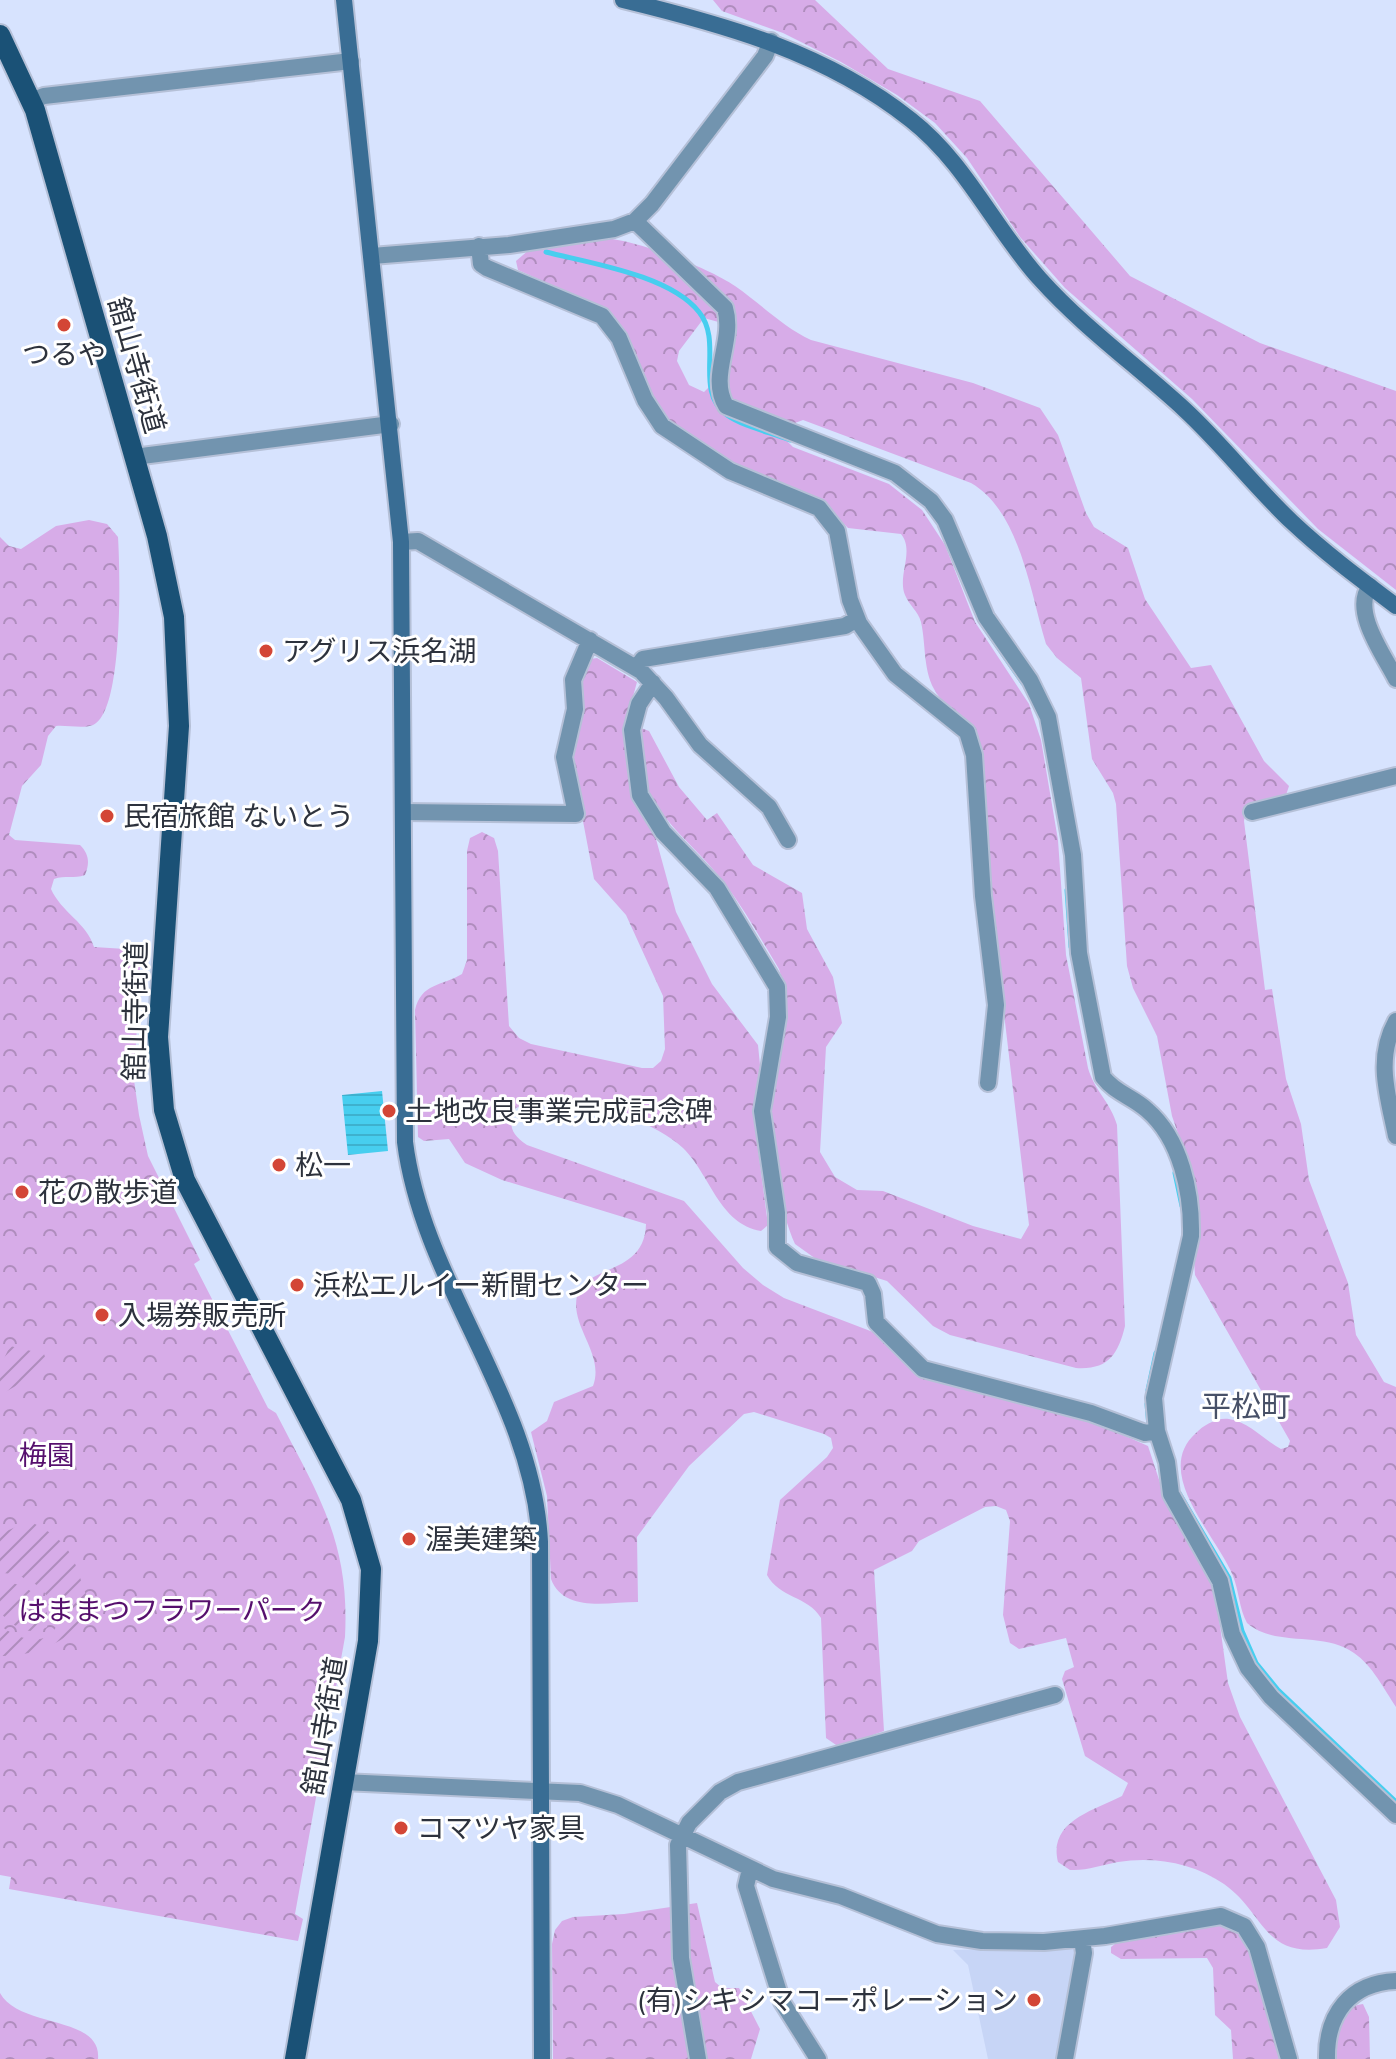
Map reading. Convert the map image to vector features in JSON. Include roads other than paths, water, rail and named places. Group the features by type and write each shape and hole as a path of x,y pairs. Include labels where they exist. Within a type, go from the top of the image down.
{"main road":[{"name":"舘山寺街道","path":"0,35 31,101 170,590 179,671 158,1037 164,1110 176,1157 194,1202 351,1500 366,1546 371,1617 295,2059"}],"street":[{"path":"344,0 401,542 404,1114 409,1169 433,1249 517,1435 531,1477 540,1542 542,2059"},
{"path":"623,0 719,23 771,41 890,105 926,132 957,165 1010,244 1057,297 1183,408 1300,529 1396,606"},
{"path":"372,256 614,229 635,221 652,204 765,56 771,41"},
{"path":"31,101 44,96 351,61"},
{"path":"635,221 725,308 730,324 718,382 726,406 874,464 914,486 945,520 986,617 1040,698 1053,738 1070,838 1079,953 1103,1077 1110,1086 1147,1109 1167,1133 1180,1162 1190,1213 1189,1247 1156,1381 1157,1431 1167,1462 1171,1494 1220,1581 1232,1634 1248,1668 1271,1697 1396,1815"},
{"path":"479,246 481,264 487,268 602,316 619,338 652,414 674,436 730,471 806,502 830,519 837,531 857,619 895,674 958,723 973,743 983,896 996,1005 988,1083"},
{"path":"134,457 391,424"},
{"path":"401,542 418,541 636,668 653,683 700,745 769,807 788,840"},
{"path":"1370,586 1363,598 1364,611 1396,679"},
{"path":"636,668 643,659 845,626 857,619"},
{"path":"403,812 576,814 564,757 575,709 573,680 590,640"},
{"path":"653,683 639,704 632,730 640,795 663,832 701,869 732,908 777,987 778,1017 762,1101 765,1151 777,1221 774,1242 777,1247 797,1263 868,1283 873,1294 876,1322 916,1365 931,1373 1081,1410 1145,1433 1157,1431"},
{"path":"1252,812 1396,776"},
{"path":"1396,1021 1388,1036 1383,1064 1396,1136"},
{"path":"698,2059 681,1958 678,1845 689,1823 720,1792 738,1782 1055,1695"},
{"path":"343,1782 540,1788 599,1798 750,1869 841,1896 915,1927 959,1939 1029,1943 1082,1939 1209,1917 1234,1919 1253,1935 1289,2059"},
{"path":"750,1869 746,1886 782,2002 818,2059"},
{"path":"1065,2059 1084,1953 1082,1939"},
{"path":"1327,2059 1329,2030 1342,2004 1365,1986 1396,1981"}],"water":[{"path":"382,1091 388,1151 348,1155 342,1095"}],"waterway":[{"path":"546,252 628,272 686,299 706,324 710,380 717,405 741,423 790,440"},
{"path":"983,625 1023,683"},
{"path":"1067,890 1071,947"},
{"path":"1175,1173 1182,1206"},
{"path":"1148,1390 1156,1353"},
{"path":"1147,1404 1149,1426"},
{"path":"1179,1493 1229,1578 1242,1631 1256,1663 1278,1690 1396,1802"}],"place":[{"name":"つるや","path":"64,325"},
{"name":"アグリス浜名湖","path":"266,651"},
{"name":"民宿旅館 ないとう","path":"107,816"},
{"name":"土地改良事業完成記念碑","path":"389,1111"},
{"name":"松一","path":"279,1165"},
{"name":"花の散歩道","path":"22,1192"},
{"name":"浜松エルイー新聞センター","path":"297,1285"},
{"name":"入場券販売所","path":"102,1315"},
{"name":"渥美建築","path":"409,1539"},
{"name":"コマツヤ家具","path":"401,1828"},
{"name":"(有)シキシマコーポレーション","path":"1034,2000"}],"district":[{"name":"平松町","path":"1246,1407"}],"park label":[{"name":"梅園","path":"47,1455"},
{"name":"はままつフラワーパーク","path":"172,1610"}]}
